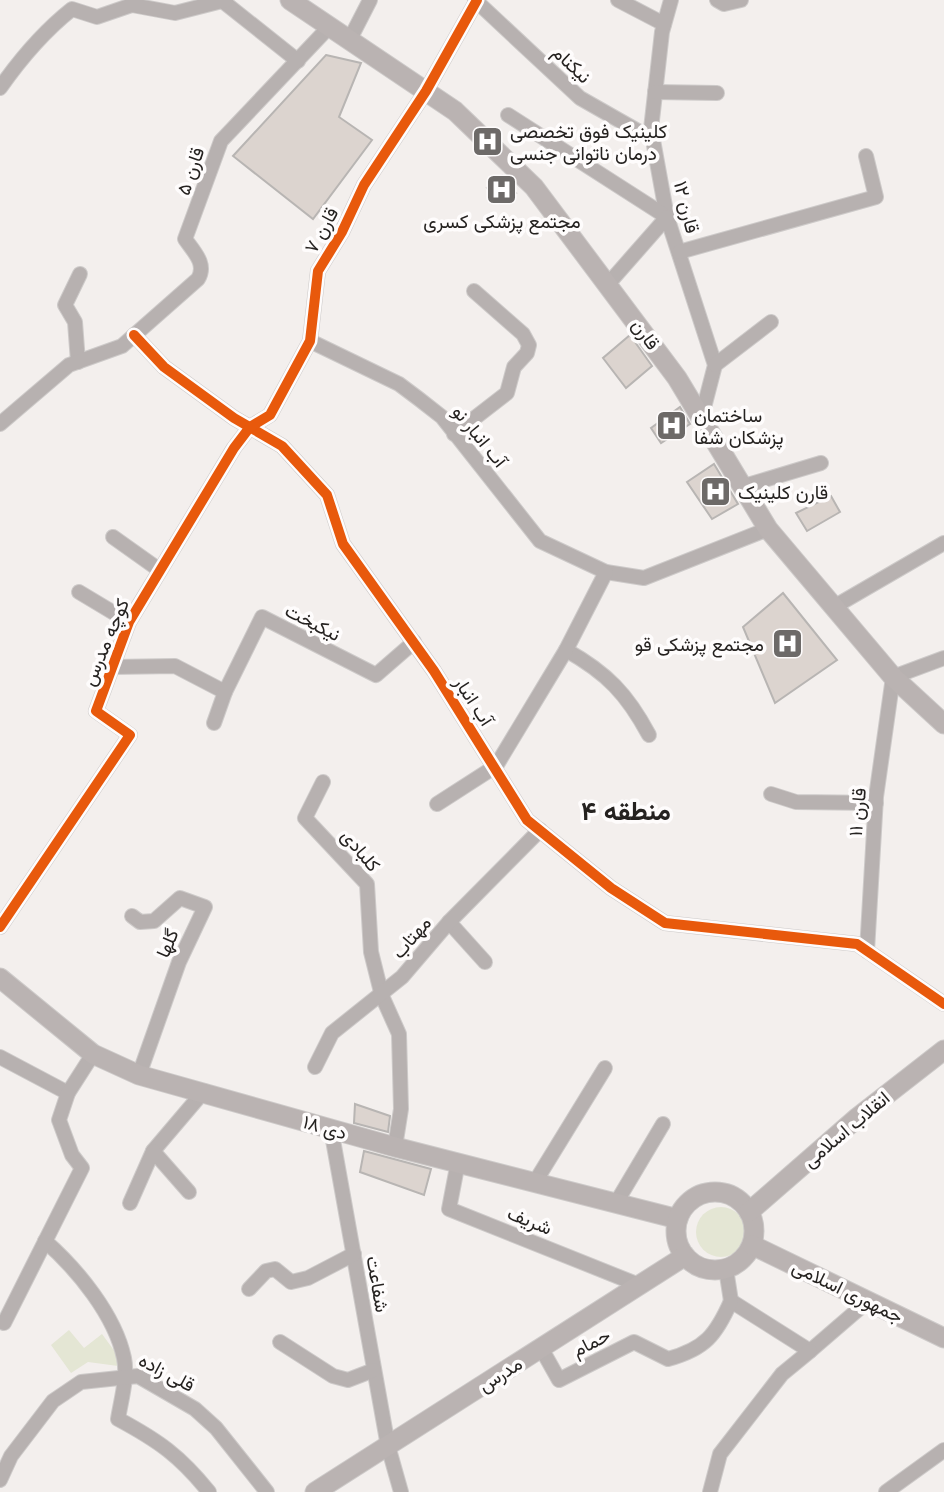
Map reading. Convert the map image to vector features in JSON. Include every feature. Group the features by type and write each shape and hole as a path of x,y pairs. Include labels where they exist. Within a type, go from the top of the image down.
{"main road":[{"name":"قارن","path":"290,0 456,111 534,187 609,283 677,378 768,529 893,677 944,723"},
{"name":"۱۸ دی","path":"0,978 93,1054 139,1075 204,1091 395,1147 677,1219"},
{"name":"انقلاب اسلامی","path":"749,1212 858,1117 944,1050"},
{"path":"711,1192 737,1198 749,1212 754,1228 752,1245 746,1255 726,1269 704,1269 685,1256 678,1245 677,1219 694,1198 711,1192"},
{"name":"جمهوری اسلامی","path":"752,1245 944,1338"},
{"name":"مدرس","path":"315,1492 685,1256"}],"street":[{"path":"350,39 370,0"},
{"name":"قارن ٧","path":"250,427 270,415 310,341 318,271 342,232 364,185 426,91 476,0"},
{"name":"نیکنام","path":"476,0 580,98 652,139"},
{"path":"618,0 664,24"},
{"name":"قارن ۱۲","path":"671,0 664,24 652,139 667,217 715,365"},
{"path":"717,0 724,4 741,0"},
{"path":"0,89 22,57 51,25 72,9 97,17 132,3 175,13 225,1 298,61"},
{"name":"قارن ۵","path":"134,335 198,279 202,272 201,262 185,239 221,141 330,26"},
{"path":"655,92 717,93"},
{"path":"509,115 667,217 609,283"},
{"path":"679,252 876,197 866,156"},
{"path":"78,362 75,322 65,305 80,274"},
{"path":"453,434 507,393 514,367 527,353 528,345 523,334 474,291"},
{"path":"701,419 715,365 771,322"},
{"path":"0,424 69,365 122,346 134,335"},
{"name":"آب انبار","path":"134,335 164,367 282,446 327,495 343,544 414,642 496,766 527,820 611,888 665,923 857,944 944,1004"},
{"name":"آب انبار نو","path":"310,341 399,384 442,417 540,541 606,572 644,578 768,529"},
{"name":"کوچه مدرس","path":"0,927 130,735 96,711 129,622 158,569 250,427"},
{"path":"741,487 821,463"},
{"path":"113,537 158,569"},
{"path":"832,608 944,543"},
{"path":"437,804 496,766 566,650 606,572"},
{"path":"79,592 129,622"},
{"name":"نیکبخت","path":"225,692 262,617 376,675 414,642"},
{"path":"566,650 593,665 618,687 631,703 649,736"},
{"path":"893,677 944,658"},
{"path":"113,667 175,666 225,692 214,723"},
{"name":"قارن ۱۱","path":"867,951 876,803 893,677"},
{"name":"کلبادی","path":"323,782 305,818 367,884 371,952 382,996"},
{"path":"771,794 796,802 876,803"},
{"name":"مهتاب","path":"315,1067 332,1033 382,996 449,922 540,830"},
{"name":"گلها","path":"132,916 139,922 155,921 180,898 205,907 179,962 139,1075"},
{"path":"449,922 485,962"},
{"path":"382,996 399,1034 401,1109 395,1147"},
{"path":"4,1323 82,1168 72,1155 59,1120 68,1093 93,1054"},
{"path":"0,1057 68,1093"},
{"path":"536,1182 605,1068"},
{"path":"130,1203 153,1152 204,1091"},
{"path":"616,1203 663,1124"},
{"name":"شفاعت","path":"331,1129 388,1446 401,1492"},
{"path":"153,1152 189,1192"},
{"name":"شریف","path":"458,1162 450,1209 639,1285"},
{"name":"قلی زاده","path":"45,1241 71,1264 105,1313 124,1358 125,1376 138,1376 195,1409 230,1443 267,1492"},
{"path":"249,1289 267,1271 275,1269 290,1282 308,1278 354,1254"},
{"path":"726,1269 731,1301 810,1351"},
{"name":"حمام","path":"541,1348 559,1380 634,1342 668,1359 694,1352 718,1329 731,1301"},
{"path":"710,1492 720,1454 782,1374 868,1301"},
{"path":"280,1342 333,1376 348,1380 374,1370"},
{"path":"0,1480 11,1455 53,1401 80,1382 125,1376 118,1419 153,1438 184,1461 209,1492"},
{"path":"886,1492 944,1450"}],"green space":[{"path":"721,1207 738,1215 746,1232 738,1249 721,1257 704,1249 696,1232 704,1215"},
{"path":"69,1330 84,1348 102,1334 121,1360 118,1366 88,1362 71,1373 51,1345"}],"building":[{"path":"326,55 361,63 339,117 372,140 313,219 233,156"},
{"name":"مجتمع پزشکی کسری","path":"502,176 516,193 500,203 487,188"},
{"path":"630,335 652,366 626,388 603,358"},
{"name":"ساختمان پزشکان شفا","path":"680,407 690,424 661,443 651,428"},
{"name":"قارن کلینیک","path":"714,464 738,504 712,519 687,482"},
{"path":"831,496 840,512 807,531 796,513"},
{"name":"مجتمع پزشکی قو","path":"783,593 837,660 775,703 743,627"},
{"path":"355,1104 390,1116 388,1132 354,1123"},
{"path":"364,1151 431,1169 424,1195 360,1172"}],"cycle path":[{"path":"0,927 130,735 96,711 129,622 234,448 250,427 270,415 310,341 318,271 342,232 364,185 426,91 477,0"},
{"path":"134,335 164,367 234,418 282,446 327,495 343,544 434,671 527,820 611,888 665,923 857,944 944,1004"}],"place":[{"name":"کلینیک فوق تخصصی درمان ناتوانی جنسی","path":"487,142"},
{"name":"مجتمع پزشکی کسری","path":"502,190"},
{"name":"ساختمان پزشکان شفا","path":"671,426"},
{"name":"قارن کلینیک","path":"715,492"},
{"name":"مجتمع پزشکی قو","path":"787,644"}],"district":[{"name":"منطقه ۴","path":"626,811"}]}
